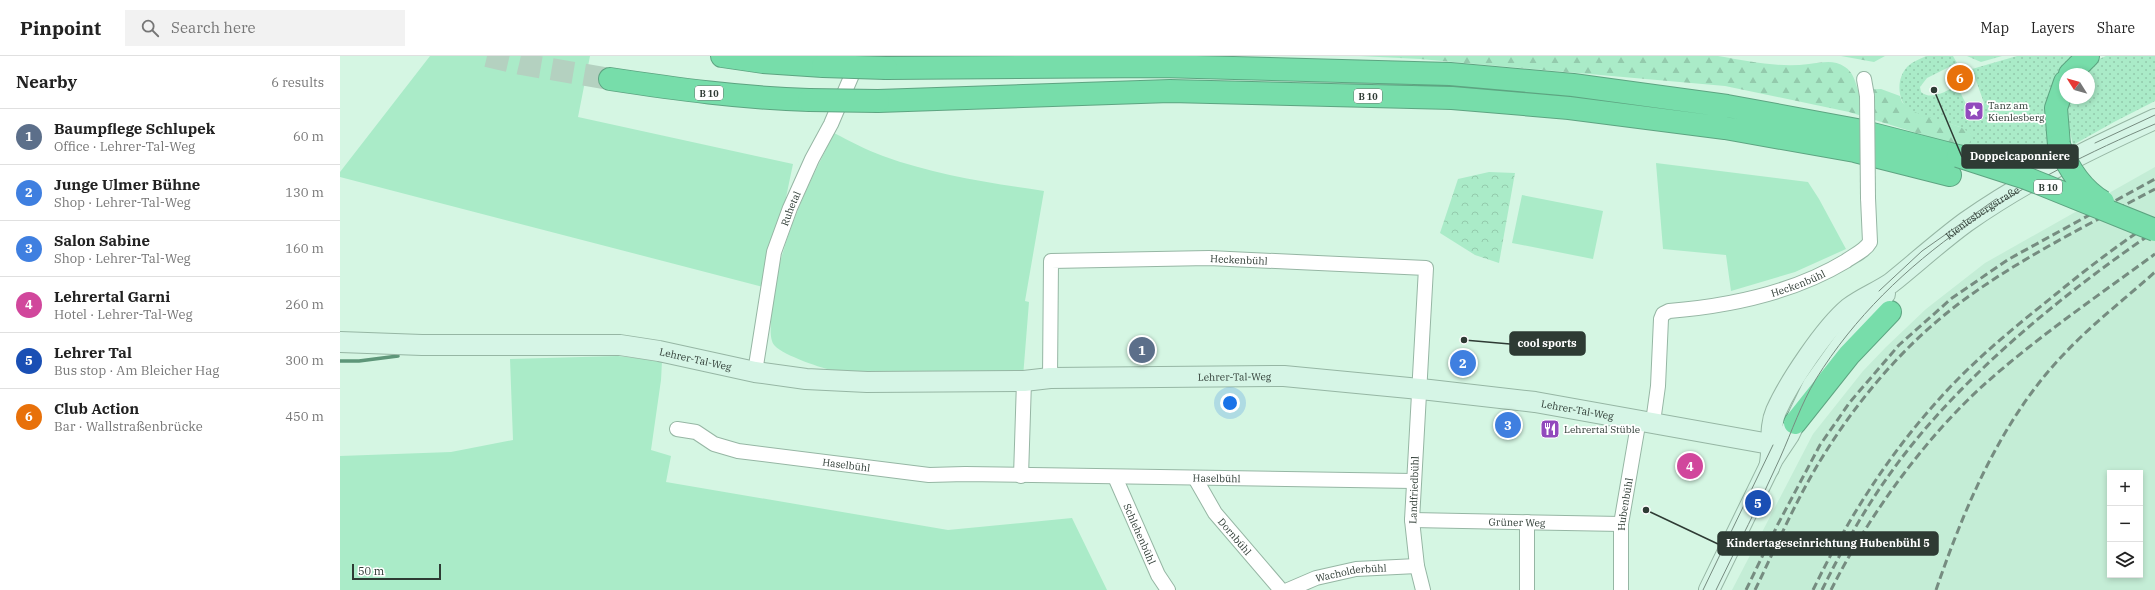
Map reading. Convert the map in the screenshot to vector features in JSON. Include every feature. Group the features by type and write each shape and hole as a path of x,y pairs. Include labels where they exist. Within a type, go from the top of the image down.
{"highway":[{"name":"B 10","path":"722,56 763,62 886,68 1160,66 1450,74 1573,85 1727,106 1857,130 1954,165"},
{"path":"2076,68 2088,56"},
{"name":"B 10","path":"610,79 688,91 765,99 878,101 1170,91 1452,98 1569,108 1725,128 1855,151 1954,165 2026,178 2146,226"},
{"path":"2059,99 2056,108 2056,126 2059,145 2069,168 2083,186 2098,199 2146,226"},
{"path":"1795,423 1829,378 1890,312"}],"street":[{"name":"Ruhetal","path":"755,372 774,252 790,208 812,159 831,124 860,56"},
{"name":"Heckenbühl","path":"1646,421 1658,386 1661,319 1663,314 1669,311 1749,300 1817,277 1865,249 1870,242 1867,96 1864,79"},
{"name":"Kienlesbergstraße","path":"1777,446 1771,426 1776,412 1817,347 1850,308 1885,287 1956,230 2007,196 2074,158 2155,119"},
{"name":"Heckenbühl","path":"1050,378 1051,261 1130,261 1209,258 1426,268 1419,388"},
{"name":"Kienlesbergstraße","path":"1709,590 1769,468 1777,446 1795,423 1813,385 1831,358 1901,274"},
{"name":"Lehrer-Tal-Weg","path":"340,342 422,345 620,345 659,351 755,372 806,379 867,382 1024,381 1050,378 1284,376 1419,388 1535,402 1777,446"},
{"path":"1021,476 1024,381"},
{"name":"Landfriedbühl","path":"1419,388 1412,520 1417,566 1423,590"},
{"name":"Hubenbühl","path":"1621,590 1621,524 1646,421"},
{"name":"Haselbühl","path":"677,429 696,432 714,444 738,451 929,475 964,474 1413,481"},
{"name":"Schlehenbühl","path":"1114,477 1158,575 1168,590"},
{"name":"Dornbühl","path":"1196,478 1216,513 1281,590"},
{"name":"Grüner Weg","path":"1412,520 1621,524"},
{"path":"1527,590 1528,522"},
{"name":"Wacholderbühl","path":"1288,590 1316,578 1356,569 1417,566"}],"shaded area":[{"path":"2155,167 2155,590 1732,590 1813,434 1863,371 1926,309 1985,263"}],"green space":[{"path":"430,56 590,56 578,117 793,164 767,288 340,177 340,172"},
{"path":"1359,56 1718,56 1774,65 1832,62 1841,65 1850,71 1858,90 1881,89 1900,96 1902,102 1911,111 1960,127 1972,134 1968,149 1849,112 1725,86 1420,59"},
{"path":"1841,56 1885,56 1874,62"},
{"path":"1926,56 1953,56 1957,63 1927,78 1920,87 1921,92 1930,96 1939,94 1957,86 1970,112 1982,112 1984,103 1972,69 2017,56 2077,56 2074,68 2059,68 2059,104 2064,104 2051,149 2021,164 1968,149 1960,127 1914,113 1910,111 1902,102 1900,96 1900,84 1903,72 1909,65"},
{"path":"1967,56 2002,56 1981,62"},
{"path":"2106,56 2155,56 2155,101 2073,145 2065,110 2066,104 2095,104 2095,68 2089,68 2099,59"},
{"path":"834,133 877,154 903,163 983,181 1044,191 1025,301 1029,302 1023,377 836,371 822,368 804,361 779,350 775,346 772,340 771,320 773,295 778,270 802,200"},
{"path":"1656,163 1808,182 1846,249 1795,272 1731,291 1726,255 1663,249"},
{"path":"1489,172 1515,173 1499,263 1475,255 1440,233 1458,179"},
{"path":"1522,195 1603,211 1593,259 1512,243"},
{"path":"618,356 662,361 661,380 651,450 671,456 666,482 948,530 1072,518 1107,590 340,590 340,456 451,452 513,440 510,359"}],"waterway":[{"path":"340,361 359,361 398,356"}],"tunnel":[{"path":"487,56 521,64 610,79"}],"tram line":[{"path":"2095,143 2155,115"},
{"path":"1716,590 1772,475 1801,408 1816,379 1847,335 1883,295 1922,259 1965,226 2011,196 2058,170 2155,124"},
{"path":"1879,291 1922,251 1996,199"},
{"path":"1703,590 1773,445"}],"railway":[{"path":"1746,590 1778,524 1820,445 1850,402 1899,345 1952,298 2009,259 2155,179"},
{"path":"1755,590 1794,508 1820,461 1849,418 1881,377 1899,357 1937,321 1980,288 2054,243 2155,189"},
{"path":"1813,590 1854,513 1903,442 1941,397 1982,356 2026,318 2104,256 2155,221"},
{"path":"1822,590 1850,536 1871,501 1907,451 1933,420 1991,360 2023,332 2088,279 2155,231"},
{"path":"1831,590 1862,535 1880,507 1920,453 1964,403 2027,348 2155,254"},
{"path":"1936,590 1947,558 1973,495 2004,434 2022,406 2043,378 2075,342 2155,272"}],"place":[{"name":"Club Action","path":"1960,78"},
{"name":"Doppelcaponniere","path":"1934,90"},
{"name":"Tanz am Kienlesberg","path":"1974,111"},
{"name":"cool sports","path":"1464,340"},
{"name":"Baumpflege Schlupek","path":"1142,350"},
{"name":"Junge Ulmer Bühne","path":"1463,363"},
{"name":"Salon Sabine","path":"1508,425"},
{"name":"Lehrertal Stüble","path":"1550,429"},
{"name":"Lehrertal Garni","path":"1690,466"},
{"name":"Lehrer Tal","path":"1758,503"},
{"name":"Kindertageseinrichtung Hubenbühl 5","path":"1646,510"}]}
